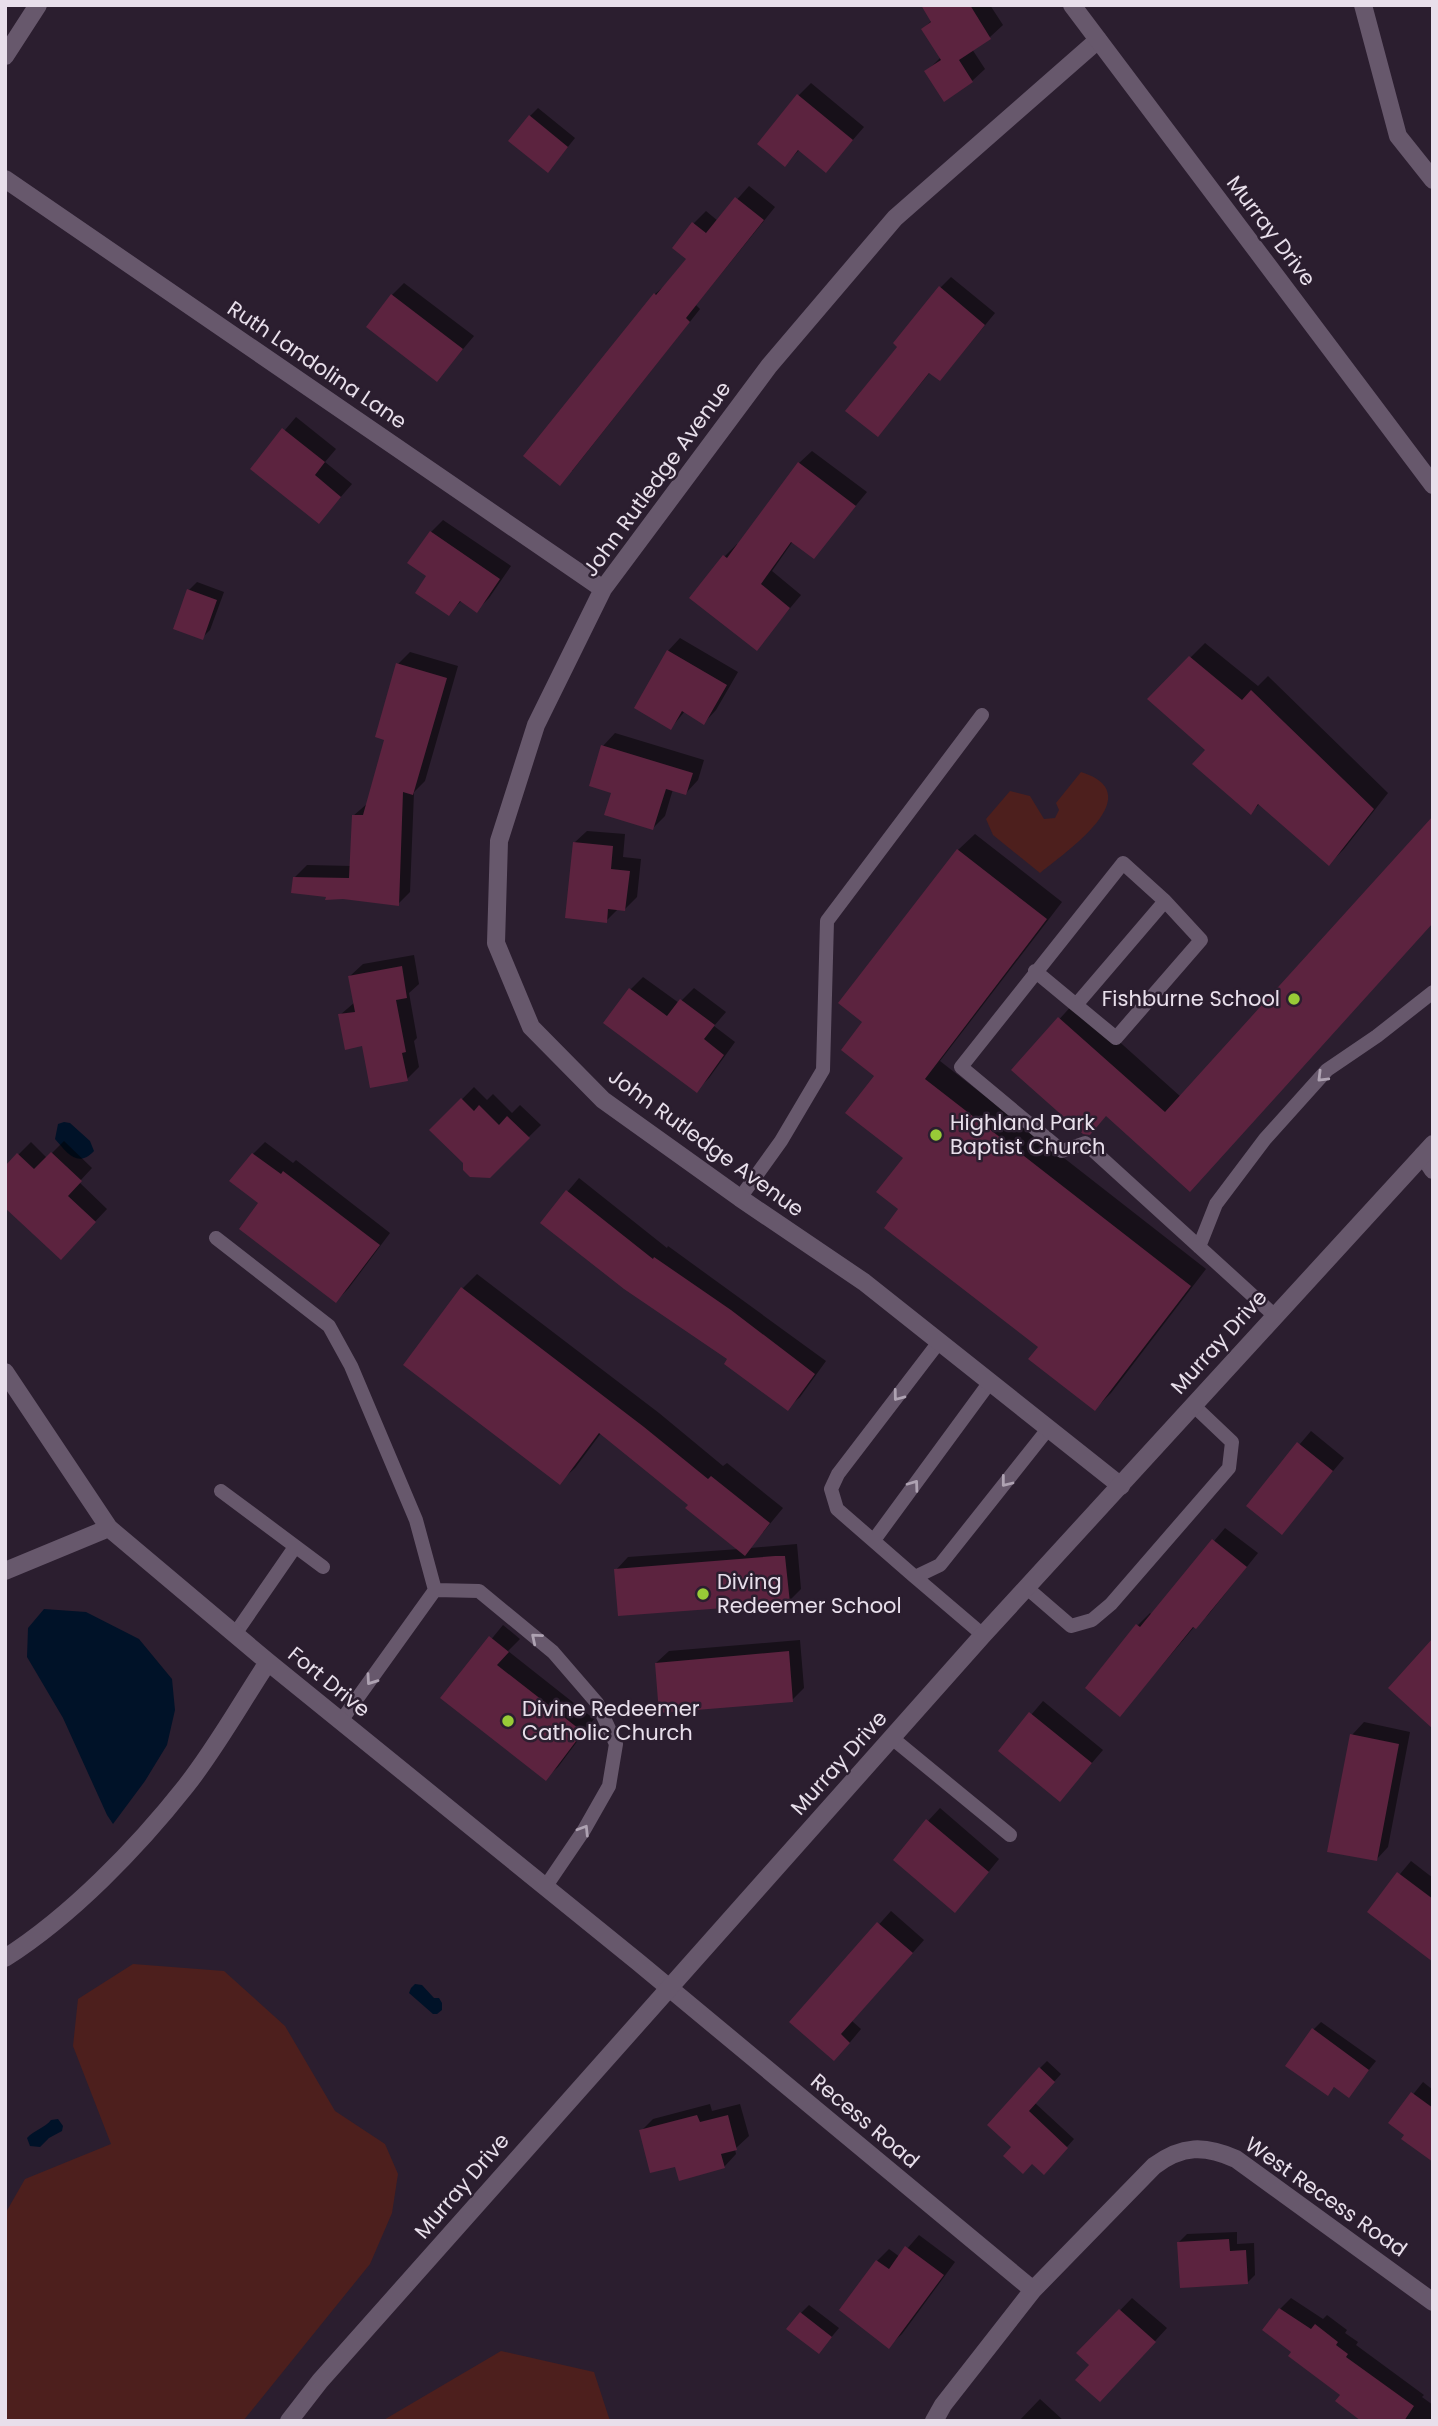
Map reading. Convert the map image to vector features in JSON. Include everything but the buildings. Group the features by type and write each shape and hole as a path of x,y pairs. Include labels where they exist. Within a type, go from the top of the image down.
{"street":[{"path":"5,56 38,5"},
{"name":"Murray Drive","path":"1072,5 1433,485"},
{"path":"1363,5 1398,136 1433,180"},
{"name":"John Rutledge Avenue","path":"1098,40 895,218 769,366 603,589 536,725 499,841 496,943 531,1027 603,1100 864,1282 1121,1486"},
{"name":"Ruth Landolina Lane","path":"5,180 603,589"},
{"name":"Murray Drive","path":"289,2421 320,2381 983,1635 1274,1315 1430,1157"},
{"name":"Fort Drive","path":"5,1372 109,1528 268,1662 668,1987"},
{"path":"5,1571 109,1528"},
{"path":"5,1958 37,1938 122,1859 186,1786 268,1662"},
{"name":"Recess Road","path":"668,1987 1032,2290"},
{"name":"West Recess Road","path":"934,2421 943,2405 1032,2290 1154,2166 1178,2152 1216,2150 1236,2159 1433,2302"}],"lane":[{"path":"740,1198 781,1141 823,1070 827,921 982,715"},
{"path":"1035,971 1116,1038 1201,940 1165,901 1123,863 1035,971 961,1067 1062,1151 1084,1143 1274,1315"},
{"path":"1076,1005 1165,901"},
{"path":"1199,1247 1216,1204 1265,1139 1327,1070 1431,996"},
{"path":"216,1238 329,1325 351,1366 416,1520 435,1590"},
{"path":"939,1342 838,1474 831,1489 837,1509 983,1635"},
{"path":"874,1540 990,1382"},
{"path":"1027,1588 1071,1626 1092,1620 1111,1605 1229,1468 1232,1441 1193,1405"},
{"path":"915,1577 940,1565 1048,1429"},
{"path":"220,1491 323,1567"},
{"path":"235,1634 295,1548"},
{"path":"341,1721 435,1590"},
{"path":"435,1590 479,1591 553,1652 597,1703 616,1744 610,1786 546,1886"},
{"path":"892,1738 1010,1835"}],"shaded area":[{"path":"1081,772 1101,782 1108,794 1106,808 1082,838 1040,873 993,835 986,819 1010,791 1030,796 1044,819 1055,818 1059,810 1056,803"},
{"path":"133,1964 224,1971 285,2026 335,2111 385,2144 398,2174 392,2213 370,2264 243,2421 5,2421 5,2214 25,2179 111,2144 73,2046 78,1999"},
{"path":"501,2351 594,2372 610,2421 382,2421"}],"water":[{"path":"70,1123 90,1141 94,1151 78,1159 64,1150 55,1139 58,1124"},
{"path":"44,1609 86,1612 139,1639 172,1679 175,1710 167,1745 145,1781 113,1824 63,1718 27,1657 28,1628"},
{"path":"415,1984 422,1985 434,1998 439,1998 442,2010 433,2014 409,1993"},
{"path":"58,2119 63,2126 62,2131 40,2147 30,2146 27,2138 30,2135 51,2120"}],"place":[{"name":"Fishburne School","path":"1294,999"},
{"name":"Highland Park Baptist Church","path":"936,1135"},
{"name":"Diving Redeemer School","path":"703,1594"},
{"name":"Divine Redeemer Catholic Church","path":"508,1721"}]}
